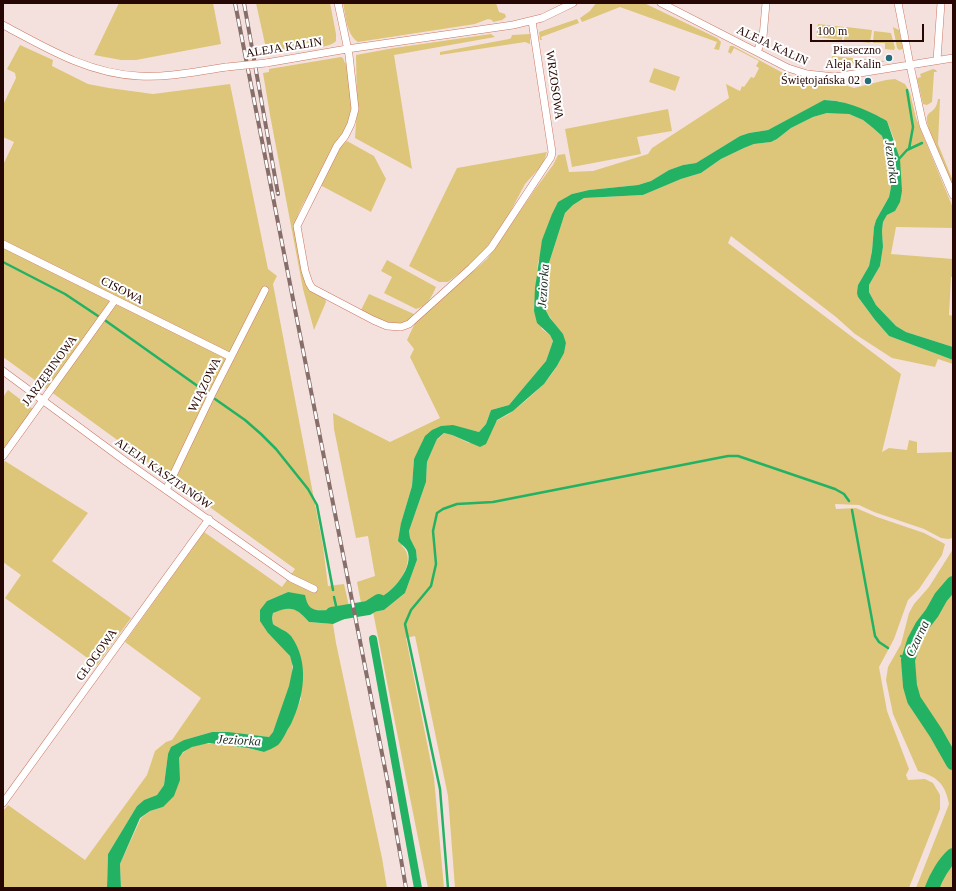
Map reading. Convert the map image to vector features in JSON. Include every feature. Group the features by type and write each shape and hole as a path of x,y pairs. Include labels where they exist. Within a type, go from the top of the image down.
{"street":[{"path":"338,3 346,49"},
{"name":"ALEJA KALIN","path":"3,25 80,64 122,75 154,76 266,63 346,49 498,27 532,21 551,14 573,3"},
{"name":"ALEJA KALIN","path":"661,3 671,5 757,52 797,71 819,76 835,77 953,58"},
{"path":"757,52 763,37 766,3"},
{"path":"898,3 923,125 953,195"},
{"path":"937,60 941,3"},
{"name":"WRZOSOWA","path":"346,49 355,109 351,124 345,136 337,146 296,229 305,271 312,288 373,320 387,326 400,326 408,324 471,268 490,248 549,163 552,152 532,21"},
{"name":"CISOWA","path":"3,244 231,357"},
{"name":"WIĄZOWA","path":"166,490 265,290"},
{"name":"JARZĘBINOWA","path":"3,456 115,300"},
{"name":"ALEJA KASZTANÓW","path":"3,372 125,461 291,578 314,589"},
{"name":"GŁOGOWA","path":"3,803 209,520"}],"shaded area":[{"path":"119,3 213,3 221,44 136,60 121,60 94,55"},
{"path":"256,3 330,3 336,41 332,44 324,46 267,53"},
{"path":"343,3 496,3 499,12 505,14 506,17 502,20 493,22 492,20 488,19 475,24 358,42 354,39 349,30"},
{"path":"596,3 644,3 717,38 721,42 719,50 714,49 717,42 620,7 582,22 580,18 590,11"},
{"path":"577,19 579,23 541,37 542,40 540,40 539,32"},
{"path":"818,24 844,27 842,40 816,37"},
{"path":"846,27 872,30 870,43 844,40"},
{"path":"893,27 899,30 903,49 899,50 897,48"},
{"path":"874,31 891,33 895,48 894,50 885,49 885,43 873,43"},
{"path":"491,34 495,37 394,55 412,169 355,138 357,108 356,55"},
{"path":"530,34 530,44 525,42 440,55 440,52 509,39 512,35"},
{"path":"20,45 53,60 52,66 88,84 109,88 153,94 230,84 268,269 277,276 273,284 323,546 328,586 344,584 349,606 324,611 312,609 288,592 267,601 268,633 290,656 292,663 292,673 288,694 273,732 269,737 212,732 184,740 168,754 164,785 157,795 144,800 137,806 108,854 107,888 3,888 3,811 8,805 85,860 147,775 155,751 166,742 172,740 201,698 125,642 204,532 282,587 295,569 3,357 3,165 14,142 3,137 3,105 16,78 15,73 7,69"},
{"path":"730,46 733,46 783,73 804,80 845,85 854,88 895,79 905,84 910,93 916,118 953,208 953,228 896,227 891,254 953,259 953,277 951,277 949,315 953,316 953,347 906,332 896,326 876,305 869,292 869,285 880,266 883,247 883,222 887,215 895,211 896,144 887,121 859,108 841,102 825,100 768,130 740,136 696,163 683,165 669,170 651,181 638,185 589,190 572,194 538,262 534,311 542,329 550,335 553,341 546,361 509,405 491,410 486,424 479,432 453,426 414,459 412,486 401,523 402,546 407,552 408,559 406,567 403,575 392,589 377,599 361,603 357,582 375,576 368,536 356,538 334,429 333,413 390,442 440,418 410,357 414,349 407,340 415,323 421,316 487,259 553,165 558,155 565,154 569,172 593,171 648,154 652,148 729,98 726,84 740,91 742,86 744,87 751,77 754,78 759,68 756,66 759,61 734,48 731,54 728,52"},
{"path":"832,56 884,62 867,62 858,64 834,62 832,60"},
{"path":"341,57 345,63 347,63 351,102 350,119 328,156 317,180 302,206 297,217 295,229 306,281 325,298 326,302 314,330 303,289 263,73 269,72 269,69"},
{"path":"654,68 680,77 675,91 649,82"},
{"path":"933,69 937,72 934,72 932,102 927,105 923,104 917,78 921,77 920,74"},
{"path":"938,99 940,99 938,144 953,181 953,184 951,185 932,139 927,122 927,117 936,107"},
{"path":"668,109 672,131 637,137 641,154 572,167 565,129"},
{"path":"834,112 849,114 863,120 882,136 890,162 891,187 889,197 876,220 869,266 858,285 858,297 889,336 953,360 953,364 938,359 935,367 892,358 855,334 836,317 731,236 728,243 901,374 882,452 889,448 907,450 909,440 917,442 917,453 953,452 953,538 941,538 924,529 874,512 859,505 835,504 836,509 856,508 877,517 924,533 945,544 942,555 919,589 908,600 894,639 879,667 887,711 909,769 906,775 908,780 925,779 933,783 940,795 940,809 909,888 455,888 448,796 415,636 406,638 434,778 444,888 428,888 373,612 384,610 405,593 417,560 416,550 410,538 409,531 426,482 427,462 437,439 444,433 469,443 498,420 511,413 539,389 559,363 566,343 545,309 549,263 565,213 573,205 584,198 643,195 681,179 701,173 721,159 744,148 754,144 771,142 791,128 813,117"},
{"path":"347,141 374,156 386,179 371,212 320,185 341,146"},
{"path":"547,152 543,164 525,184 507,218 484,251 472,263 448,282 439,282 409,266 457,168"},
{"path":"387,260 436,287 426,304 416,309 384,293 392,277 381,271"},
{"path":"369,294 414,314 408,321 397,324 377,318 361,310"},
{"path":"8,390 33,409 3,449 3,397"},
{"path":"5,461 88,513 52,561 131,618 97,665 5,598 21,575 3,562 3,463"},
{"path":"953,549 953,888 916,888 949,804 945,791 939,782 918,771 893,714 886,680 888,667 901,644 909,613 914,604 929,587"},
{"path":"292,608 301,613 309,622 333,624 387,888 121,888 120,864 141,818 150,811 163,807 179,758 186,750 195,746 218,744 243,747 264,752 278,744 287,731 301,699 290,635 273,624 272,618 273,613 281,609"}],"water":[{"path":"824,100 832,100 857,107 887,121 900,159 902,191 900,202 895,211 887,215 883,222 883,247 880,266 869,285 869,292 876,305 896,326 906,332 953,347 953,360 889,336 858,297 858,285 869,266 876,220 889,197 891,187 890,162 882,136 863,120 849,114 827,113 813,117 791,128 771,142 754,144 744,148 721,159 701,173 681,179 643,195 584,198 573,205 565,213 549,263 545,309 550,318 563,334 566,343 564,353 544,384 513,411 497,420 486,444 480,447 444,433 437,439 427,462 426,482 409,531 410,538 416,550 417,560 405,593 384,610 363,614 361,603 385,595 401,578 408,563 409,556 407,550 398,541 401,523 412,486 414,459 425,436 432,430 441,426 453,425 479,432 486,424 491,410 509,405 546,361 553,341 550,335 537,323 534,311 535,288 542,240 558,202 572,194 589,190 638,185 651,181 669,170 683,165 696,163 740,136 768,130"},
{"path":"288,592 305,595 309,606 313,609 328,610 349,606 351,616 333,624 309,622 293,609 285,609 273,613 273,624 289,634 297,646 303,668 302,691 296,714 283,738 278,745 264,752 248,748 209,743 192,747 183,752 179,758 180,780 174,796 163,807 150,811 140,818 120,864 121,888 107,888 108,854 137,806 144,800 157,795 164,785 168,754 171,747 184,740 212,732 228,732 269,737 273,732 289,686 293,667 290,656 268,633 260,621 260,610 267,601"}],"waterway":[{"path":"907,90 913,127 909,149"},
{"path":"898,160 907,150 922,143"},
{"path":"3,262 65,294 98,316"},
{"path":"106,321 206,392"},
{"path":"215,399 245,420 261,434 276,449 308,489 317,505 333,590"},
{"path":"448,888 440,789 405,624 411,610 431,586 436,564 433,531 437,513 457,504 493,502 728,456 738,456 835,489 844,494 849,501"},
{"path":"852,510 875,636 879,642 888,648"},
{"name":"Czarna","path":"953,583 941,597 932,613 922,626 914,641 908,660 910,686 914,700 936,733 953,763"},
{"path":"334,597 337,610"},
{"name":"Jeziorka","path":"332,614 368,608 379,601"},
{"path":"373,639 418,888"},
{"name":"Czarna","path":"901,656 908,660"},
{"name":"Czarna","path":"932,888 946,862 953,855"}],"railway":[{"path":"235,3 388,784 406,888"},
{"path":"244,3 278,194"}],"place":[{"name":"Piaseczno Aleja Kalin","path":"889,58"},
{"name":"Świętojańska 02","path":"868,81"}]}
